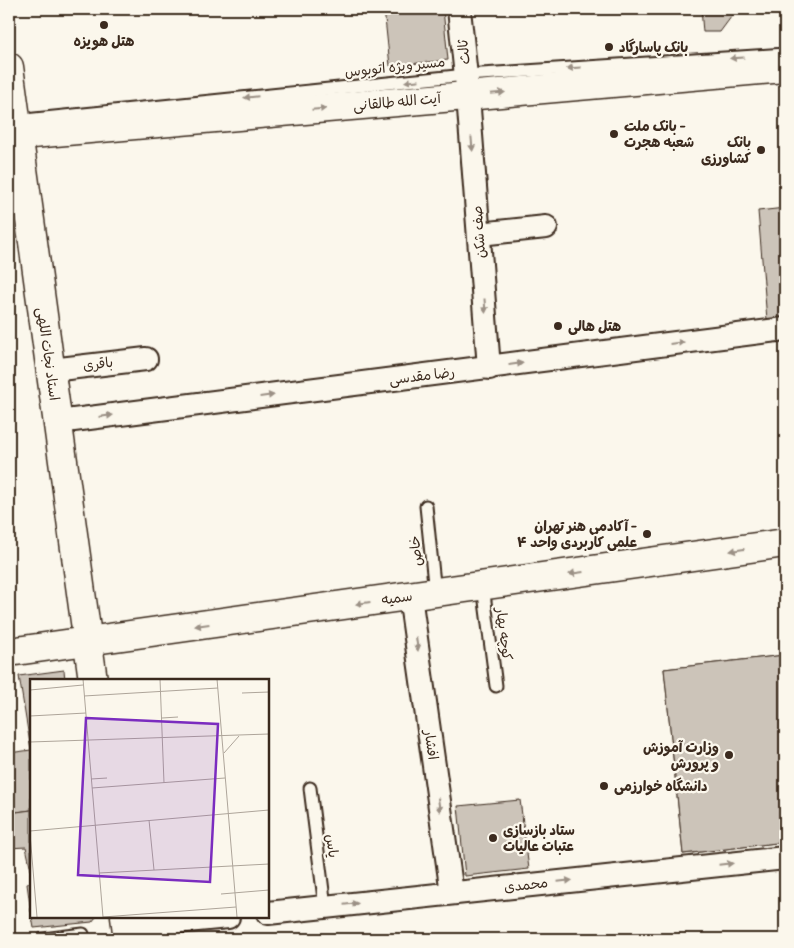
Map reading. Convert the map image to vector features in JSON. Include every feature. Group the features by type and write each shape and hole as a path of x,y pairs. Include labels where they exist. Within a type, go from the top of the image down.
{"main road":[{"name":"استاد نجات اللهی","path":"9,67 13,128 51,370 93,679"},
{"name":"آیت الله طالقانی","path":"13,128 467,85 785,68"},
{"name":"سمیه","path":"9,652 785,543"}],"street":[{"name":"ثالث","path":"459,9 467,85"},
{"name":"صف شکن","path":"467,85 489,368"},
{"path":"479,234 546,226"},
{"name":"رضا مقدسی","path":"58,422 785,329"},
{"name":"باقری","path":"51,370 146,359"},
{"name":"افشار","path":"422,594 452,893"},
{"name":"محمدی","path":"269,912 785,858"},
{"path":"126,928 219,918"}],"lane":[{"name":"مسیر ویژه اتوبوس","path":"467,85 785,54"},
{"name":"خاص","path":"422,594 426,506"},
{"name":"کوچه بهار","path":"483,586 496,686"},
{"name":"یاس","path":"310,788 325,906"},
{"path":"43,939 83,934"}],"building":[{"path":"384,9 443,9 448,60 390,66"},
{"path":"701,9 737,9 720,32 703,32"},
{"path":"785,208 785,318 767,320 758,211"},
{"name":"وزارت آموزش و پرورش","path":"785,655 785,683 737,689 719,714 725,773 750,795 785,792 785,842 683,854 664,669"},
{"name":"وزارت آموزش و پرورش","path":"785,655 785,842 683,854 664,669"},
{"path":"64,670 65,679 30,679 30,744 19,676"},
{"path":"30,750 30,810 9,813 9,753"},
{"name":"ستاد بازسازی عتبات عالیات","path":"520,800 529,869 465,876 458,806"},
{"path":"30,810 30,865 26,847 9,848 9,813"},
{"path":"30,883 30,905 27,884"},
{"path":"32,918 95,918 92,922 34,928"}],"place":[{"name":"هتل هویزه","path":"104,25"},
{"name":"بانک پاسارگاد","path":"609,47"},
{"name":"بانک ملت - شعبه هجرت","path":"614,134"},
{"name":"بانک کشاورزی","path":"761,150"},
{"name":"هتل هالی","path":"558,326"},
{"name":"آکادمی هنر تهران - علمی کاربردی واحد ۴","path":"647,534"},
{"name":"وزارت آموزش و پرورش","path":"729,755"},
{"name":"دانشگاه خوارزمی","path":"604,786"},
{"name":"ستاد بازسازی عتبات عالیات","path":"493,838"}]}
